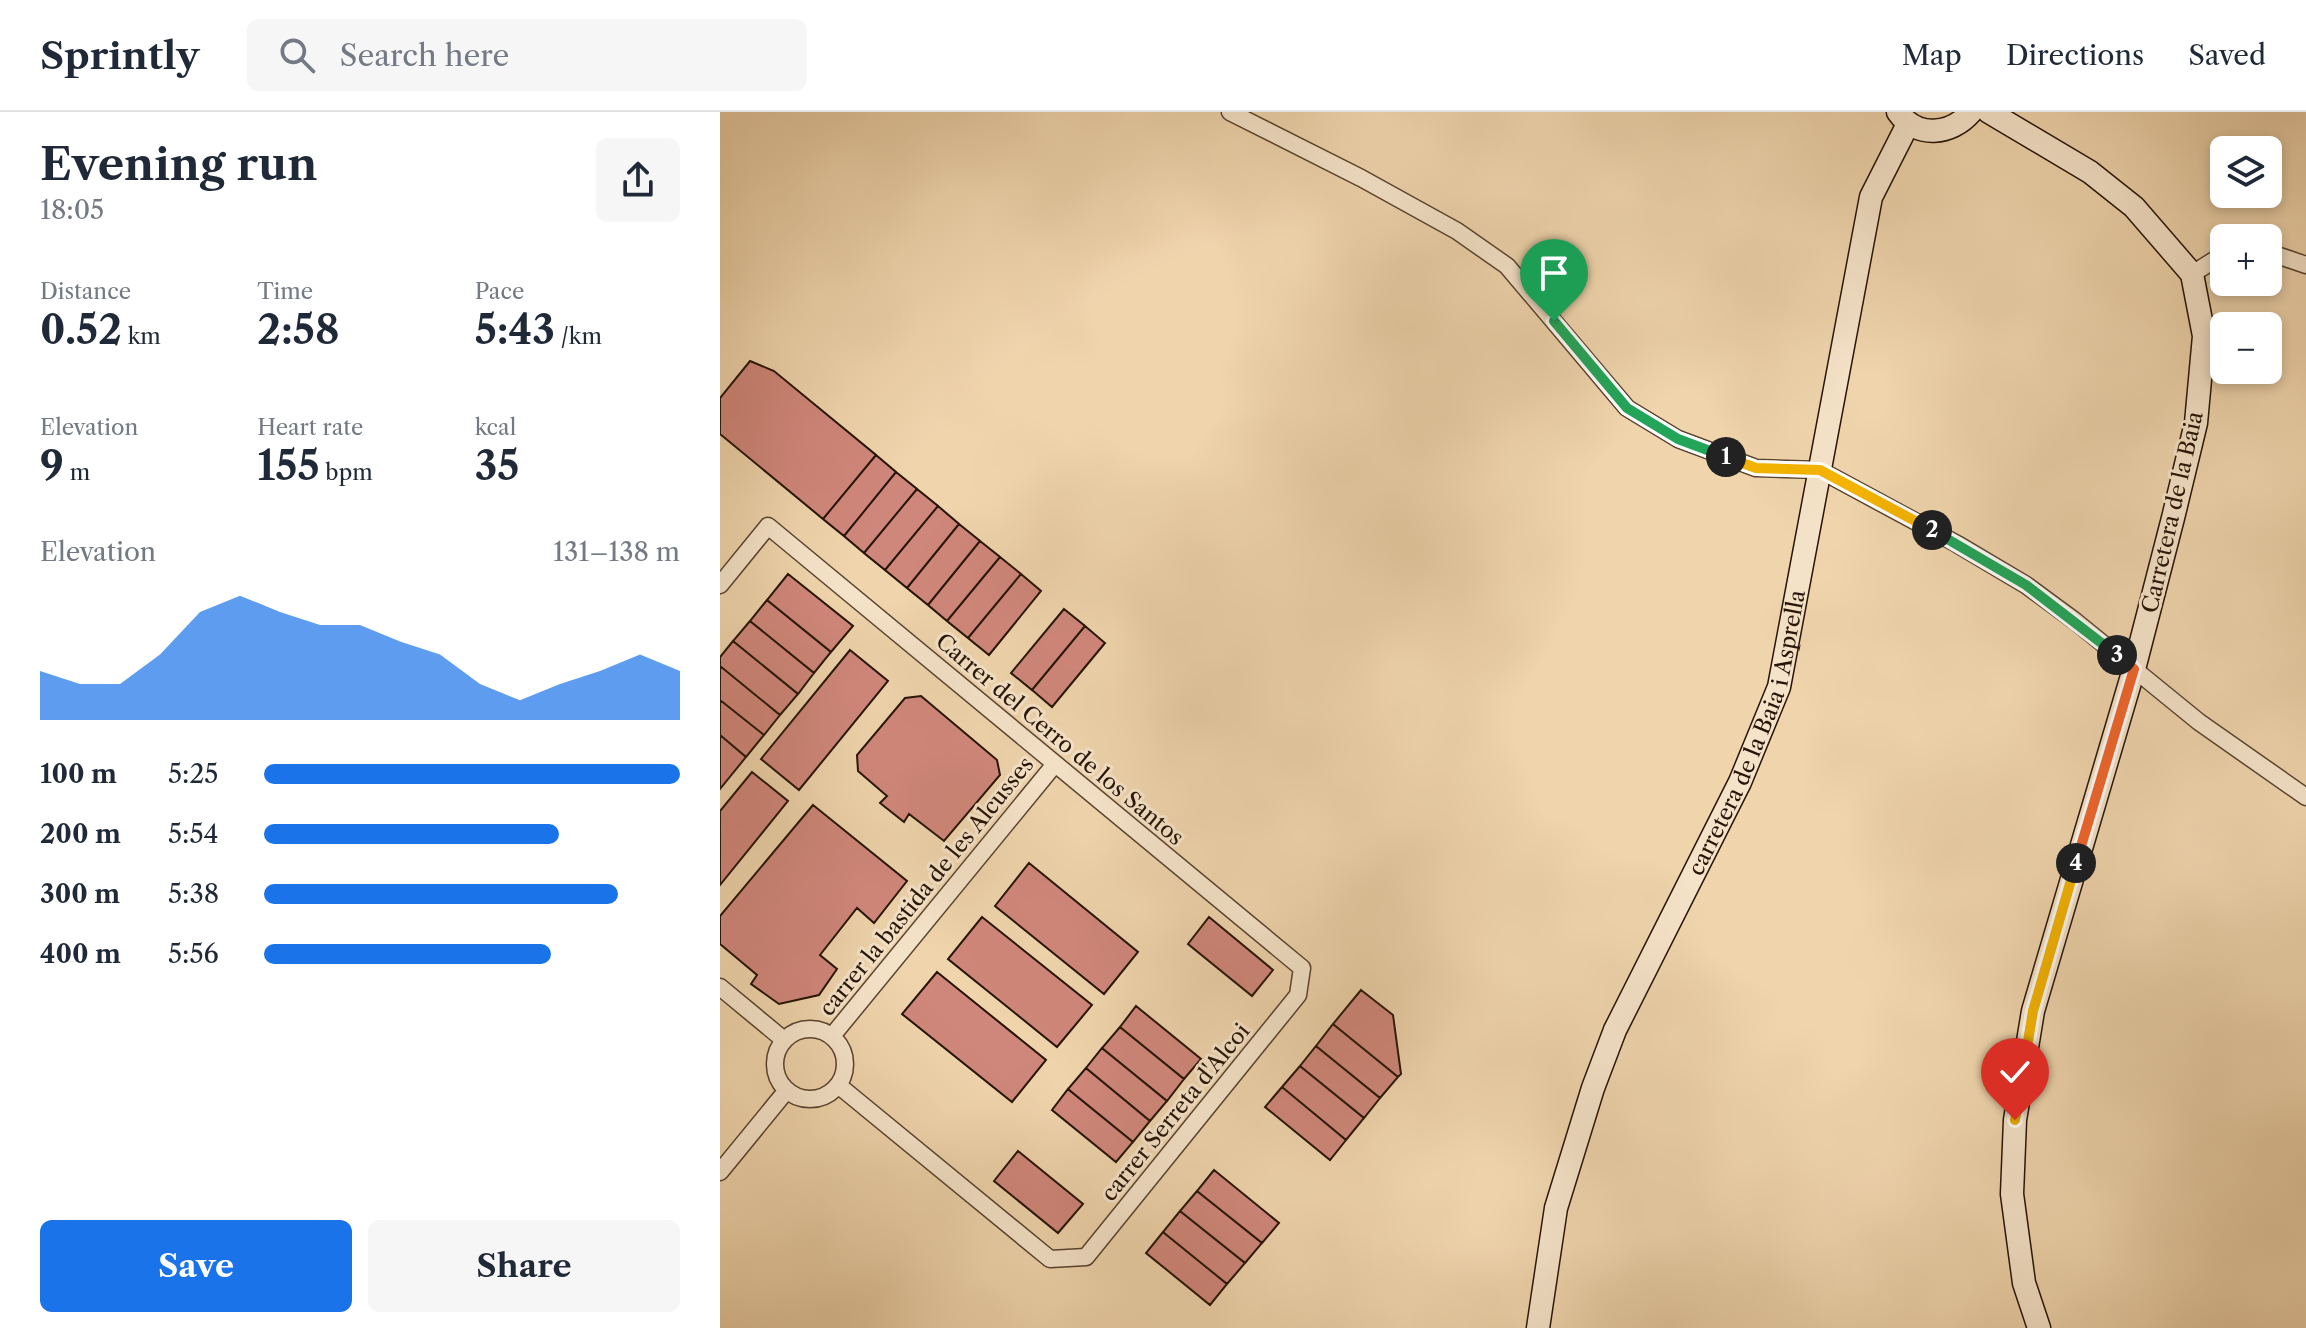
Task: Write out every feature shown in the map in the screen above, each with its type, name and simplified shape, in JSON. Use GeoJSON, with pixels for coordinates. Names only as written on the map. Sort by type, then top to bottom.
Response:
{"type":"FeatureCollection","features":[{"type":"Feature","properties":{"kind":"main road"},"geometry":{"type":"LineString","coordinates":[[1903,118],[1924,130],[1937,132],[1962,122],[1971,112]]}},
{"type":"Feature","properties":{"kind":"main road","name":"Carretera de la Baia"},"geometry":{"type":"LineString","coordinates":[[1989,112],[2090,172],[2143,216],[2192,274],[2204,336],[2196,423],[2134,669],[2033,1011],[2015,1120],[2012,1194],[2024,1283],[2039,1328]]}},
{"type":"Feature","properties":{"kind":"main road","name":"carretera de la Baia i Asprella"},"geometry":{"type":"LineString","coordinates":[[1538,1328],[1556,1208],[1593,1088],[1615,1030],[1740,782],[1779,687],[1871,197],[1903,118]]}},
{"type":"Feature","properties":{"kind":"street"},"geometry":{"type":"LineString","coordinates":[[1230,112],[1457,231],[1507,266],[1627,408],[1678,439],[1756,468],[1820,470],[1945,537],[2026,585],[2199,722],[2306,797]]}},
{"type":"Feature","properties":{"kind":"street"},"geometry":{"type":"LineString","coordinates":[[2282,257],[2306,265]]}},
{"type":"Feature","properties":{"kind":"street"},"geometry":{"type":"LineString","coordinates":[[2192,274],[2210,263]]}},
{"type":"Feature","properties":{"kind":"street","name":"Carrer del Cerro de los Santos"},"geometry":{"type":"LineString","coordinates":[[720,585],[768,526],[1302,968],[1298,995]]}},
{"type":"Feature","properties":{"kind":"street","name":"carrer la bastida de les Alcusses"},"geometry":{"type":"LineString","coordinates":[[832,1036],[1055,764]]}},
{"type":"Feature","properties":{"kind":"street"},"geometry":{"type":"LineString","coordinates":[[720,987],[784,1040]]}},
{"type":"Feature","properties":{"kind":"street","name":"carrer Serreta d'Alcoi"},"geometry":{"type":"LineString","coordinates":[[838,1085],[1050,1259],[1086,1257],[1298,995]]}},
{"type":"Feature","properties":{"kind":"street"},"geometry":{"type":"LineString","coordinates":[[817,1029],[832,1036],[845,1057],[844,1073],[838,1085],[828,1094],[814,1099],[801,1098],[787,1090],[775,1070],[776,1054],[784,1040],[799,1030],[817,1029]]}},
{"type":"Feature","properties":{"kind":"street"},"geometry":{"type":"LineString","coordinates":[[720,1172],[787,1090]]}},
{"type":"Feature","properties":{"kind":"building"},"geometry":{"type":"Polygon","coordinates":[[[750,361],[774,371],[876,455],[823,519],[720,434],[720,398],[750,361]]]}},
{"type":"Feature","properties":{"kind":"building"},"geometry":{"type":"Polygon","coordinates":[[[876,455],[896,472],[844,536],[823,519],[876,455]]]}},
{"type":"Feature","properties":{"kind":"building"},"geometry":{"type":"Polygon","coordinates":[[[896,472],[917,489],[864,553],[844,536],[896,472]]]}},
{"type":"Feature","properties":{"kind":"building"},"geometry":{"type":"Polygon","coordinates":[[[917,489],[938,506],[885,570],[864,553],[917,489]]]}},
{"type":"Feature","properties":{"kind":"building"},"geometry":{"type":"Polygon","coordinates":[[[938,506],[959,524],[907,588],[885,570],[938,506]]]}},
{"type":"Feature","properties":{"kind":"building"},"geometry":{"type":"Polygon","coordinates":[[[959,524],[980,541],[928,605],[907,588],[959,524]]]}},
{"type":"Feature","properties":{"kind":"building"},"geometry":{"type":"Polygon","coordinates":[[[980,541],[1000,557],[947,621],[928,605],[980,541]]]}},
{"type":"Feature","properties":{"kind":"building"},"geometry":{"type":"Polygon","coordinates":[[[1000,557],[1021,574],[968,638],[947,621],[1000,557]]]}},
{"type":"Feature","properties":{"kind":"building"},"geometry":{"type":"Polygon","coordinates":[[[788,574],[853,626],[831,652],[767,600],[788,574]]]}},
{"type":"Feature","properties":{"kind":"building"},"geometry":{"type":"Polygon","coordinates":[[[1021,574],[1041,591],[989,655],[968,638],[1021,574]]]}},
{"type":"Feature","properties":{"kind":"building"},"geometry":{"type":"Polygon","coordinates":[[[767,600],[831,652],[814,673],[750,621],[767,600]]]}},
{"type":"Feature","properties":{"kind":"building"},"geometry":{"type":"Polygon","coordinates":[[[1064,609],[1085,626],[1032,690],[1011,673],[1064,609]]]}},
{"type":"Feature","properties":{"kind":"building"},"geometry":{"type":"Polygon","coordinates":[[[750,621],[814,673],[798,694],[733,641],[750,621]]]}},
{"type":"Feature","properties":{"kind":"building"},"geometry":{"type":"Polygon","coordinates":[[[1085,626],[1105,643],[1052,707],[1032,690],[1085,626]]]}},
{"type":"Feature","properties":{"kind":"building"},"geometry":{"type":"Polygon","coordinates":[[[733,641],[798,694],[780,715],[720,666],[720,657],[733,641]]]}},
{"type":"Feature","properties":{"kind":"building"},"geometry":{"type":"Polygon","coordinates":[[[850,650],[888,681],[799,790],[761,759],[850,650]]]}},
{"type":"Feature","properties":{"kind":"building"},"geometry":{"type":"Polygon","coordinates":[[[720,666],[780,715],[764,735],[720,700],[720,666]]]}},
{"type":"Feature","properties":{"kind":"building"},"geometry":{"type":"Polygon","coordinates":[[[921,696],[997,760],[1000,775],[944,841],[909,814],[904,822],[880,803],[887,796],[858,771],[857,755],[905,698],[921,696]]]}},
{"type":"Feature","properties":{"kind":"building"},"geometry":{"type":"Polygon","coordinates":[[[720,700],[764,735],[746,757],[720,735],[720,700]]]}},
{"type":"Feature","properties":{"kind":"building"},"geometry":{"type":"Polygon","coordinates":[[[720,735],[746,757],[720,789],[720,735]]]}},
{"type":"Feature","properties":{"kind":"building"},"geometry":{"type":"Polygon","coordinates":[[[752,772],[788,801],[720,885],[720,811],[752,772]]]}},
{"type":"Feature","properties":{"kind":"building"},"geometry":{"type":"Polygon","coordinates":[[[813,805],[907,881],[874,923],[857,908],[820,955],[837,969],[819,995],[779,1004],[751,984],[757,975],[720,944],[720,916],[813,805]]]}},
{"type":"Feature","properties":{"kind":"building"},"geometry":{"type":"Polygon","coordinates":[[[1029,863],[1138,952],[1104,994],[995,906],[1029,863]]]}},
{"type":"Feature","properties":{"kind":"building"},"geometry":{"type":"Polygon","coordinates":[[[982,917],[1092,1005],[1057,1047],[948,959],[982,917]]]}},
{"type":"Feature","properties":{"kind":"building"},"geometry":{"type":"Polygon","coordinates":[[[1209,917],[1273,970],[1252,996],[1188,944],[1209,917]]]}},
{"type":"Feature","properties":{"kind":"building"},"geometry":{"type":"Polygon","coordinates":[[[937,972],[1046,1060],[1012,1102],[902,1014],[937,972]]]}},
{"type":"Feature","properties":{"kind":"building"},"geometry":{"type":"Polygon","coordinates":[[[1361,990],[1393,1015],[1401,1074],[1398,1077],[1333,1024],[1361,990]]]}},
{"type":"Feature","properties":{"kind":"building"},"geometry":{"type":"Polygon","coordinates":[[[1136,1006],[1201,1059],[1184,1079],[1120,1027],[1136,1006]]]}},
{"type":"Feature","properties":{"kind":"building"},"geometry":{"type":"Polygon","coordinates":[[[1333,1024],[1398,1077],[1380,1098],[1316,1046],[1333,1024]]]}},
{"type":"Feature","properties":{"kind":"building"},"geometry":{"type":"Polygon","coordinates":[[[1120,1027],[1184,1079],[1167,1101],[1102,1048],[1120,1027]]]}},
{"type":"Feature","properties":{"kind":"building"},"geometry":{"type":"Polygon","coordinates":[[[1316,1046],[1380,1098],[1364,1118],[1300,1066],[1316,1046]]]}},
{"type":"Feature","properties":{"kind":"building"},"geometry":{"type":"Polygon","coordinates":[[[1102,1048],[1167,1101],[1150,1121],[1086,1068],[1102,1048]]]}},
{"type":"Feature","properties":{"kind":"building"},"geometry":{"type":"Polygon","coordinates":[[[1300,1066],[1364,1118],[1346,1140],[1282,1087],[1300,1066]]]}},
{"type":"Feature","properties":{"kind":"building"},"geometry":{"type":"Polygon","coordinates":[[[1086,1068],[1150,1121],[1133,1142],[1068,1089],[1086,1068]]]}},
{"type":"Feature","properties":{"kind":"building"},"geometry":{"type":"Polygon","coordinates":[[[1282,1087],[1346,1140],[1330,1160],[1265,1107],[1282,1087]]]}},
{"type":"Feature","properties":{"kind":"building"},"geometry":{"type":"Polygon","coordinates":[[[1068,1089],[1133,1142],[1116,1162],[1052,1110],[1068,1089]]]}},
{"type":"Feature","properties":{"kind":"building"},"geometry":{"type":"Polygon","coordinates":[[[1018,1151],[1083,1204],[1058,1233],[994,1181],[1018,1151]]]}},
{"type":"Feature","properties":{"kind":"building"},"geometry":{"type":"Polygon","coordinates":[[[1214,1170],[1279,1223],[1262,1243],[1197,1191],[1214,1170]]]}},
{"type":"Feature","properties":{"kind":"building"},"geometry":{"type":"Polygon","coordinates":[[[1197,1191],[1262,1243],[1245,1263],[1180,1211],[1197,1191]]]}},
{"type":"Feature","properties":{"kind":"building"},"geometry":{"type":"Polygon","coordinates":[[[1180,1211],[1245,1263],[1227,1284],[1163,1232],[1180,1211]]]}},
{"type":"Feature","properties":{"kind":"building"},"geometry":{"type":"Polygon","coordinates":[[[1163,1232],[1227,1284],[1210,1305],[1146,1253],[1163,1232]]]}},
{"type":"Feature","properties":{"kind":"route"},"geometry":{"type":"LineString","coordinates":[[1554,321],[1627,408],[1678,439],[1756,468],[1820,470],[1895,509],[2026,585],[2134,669],[2033,1011],[2015,1120]]}}]}
